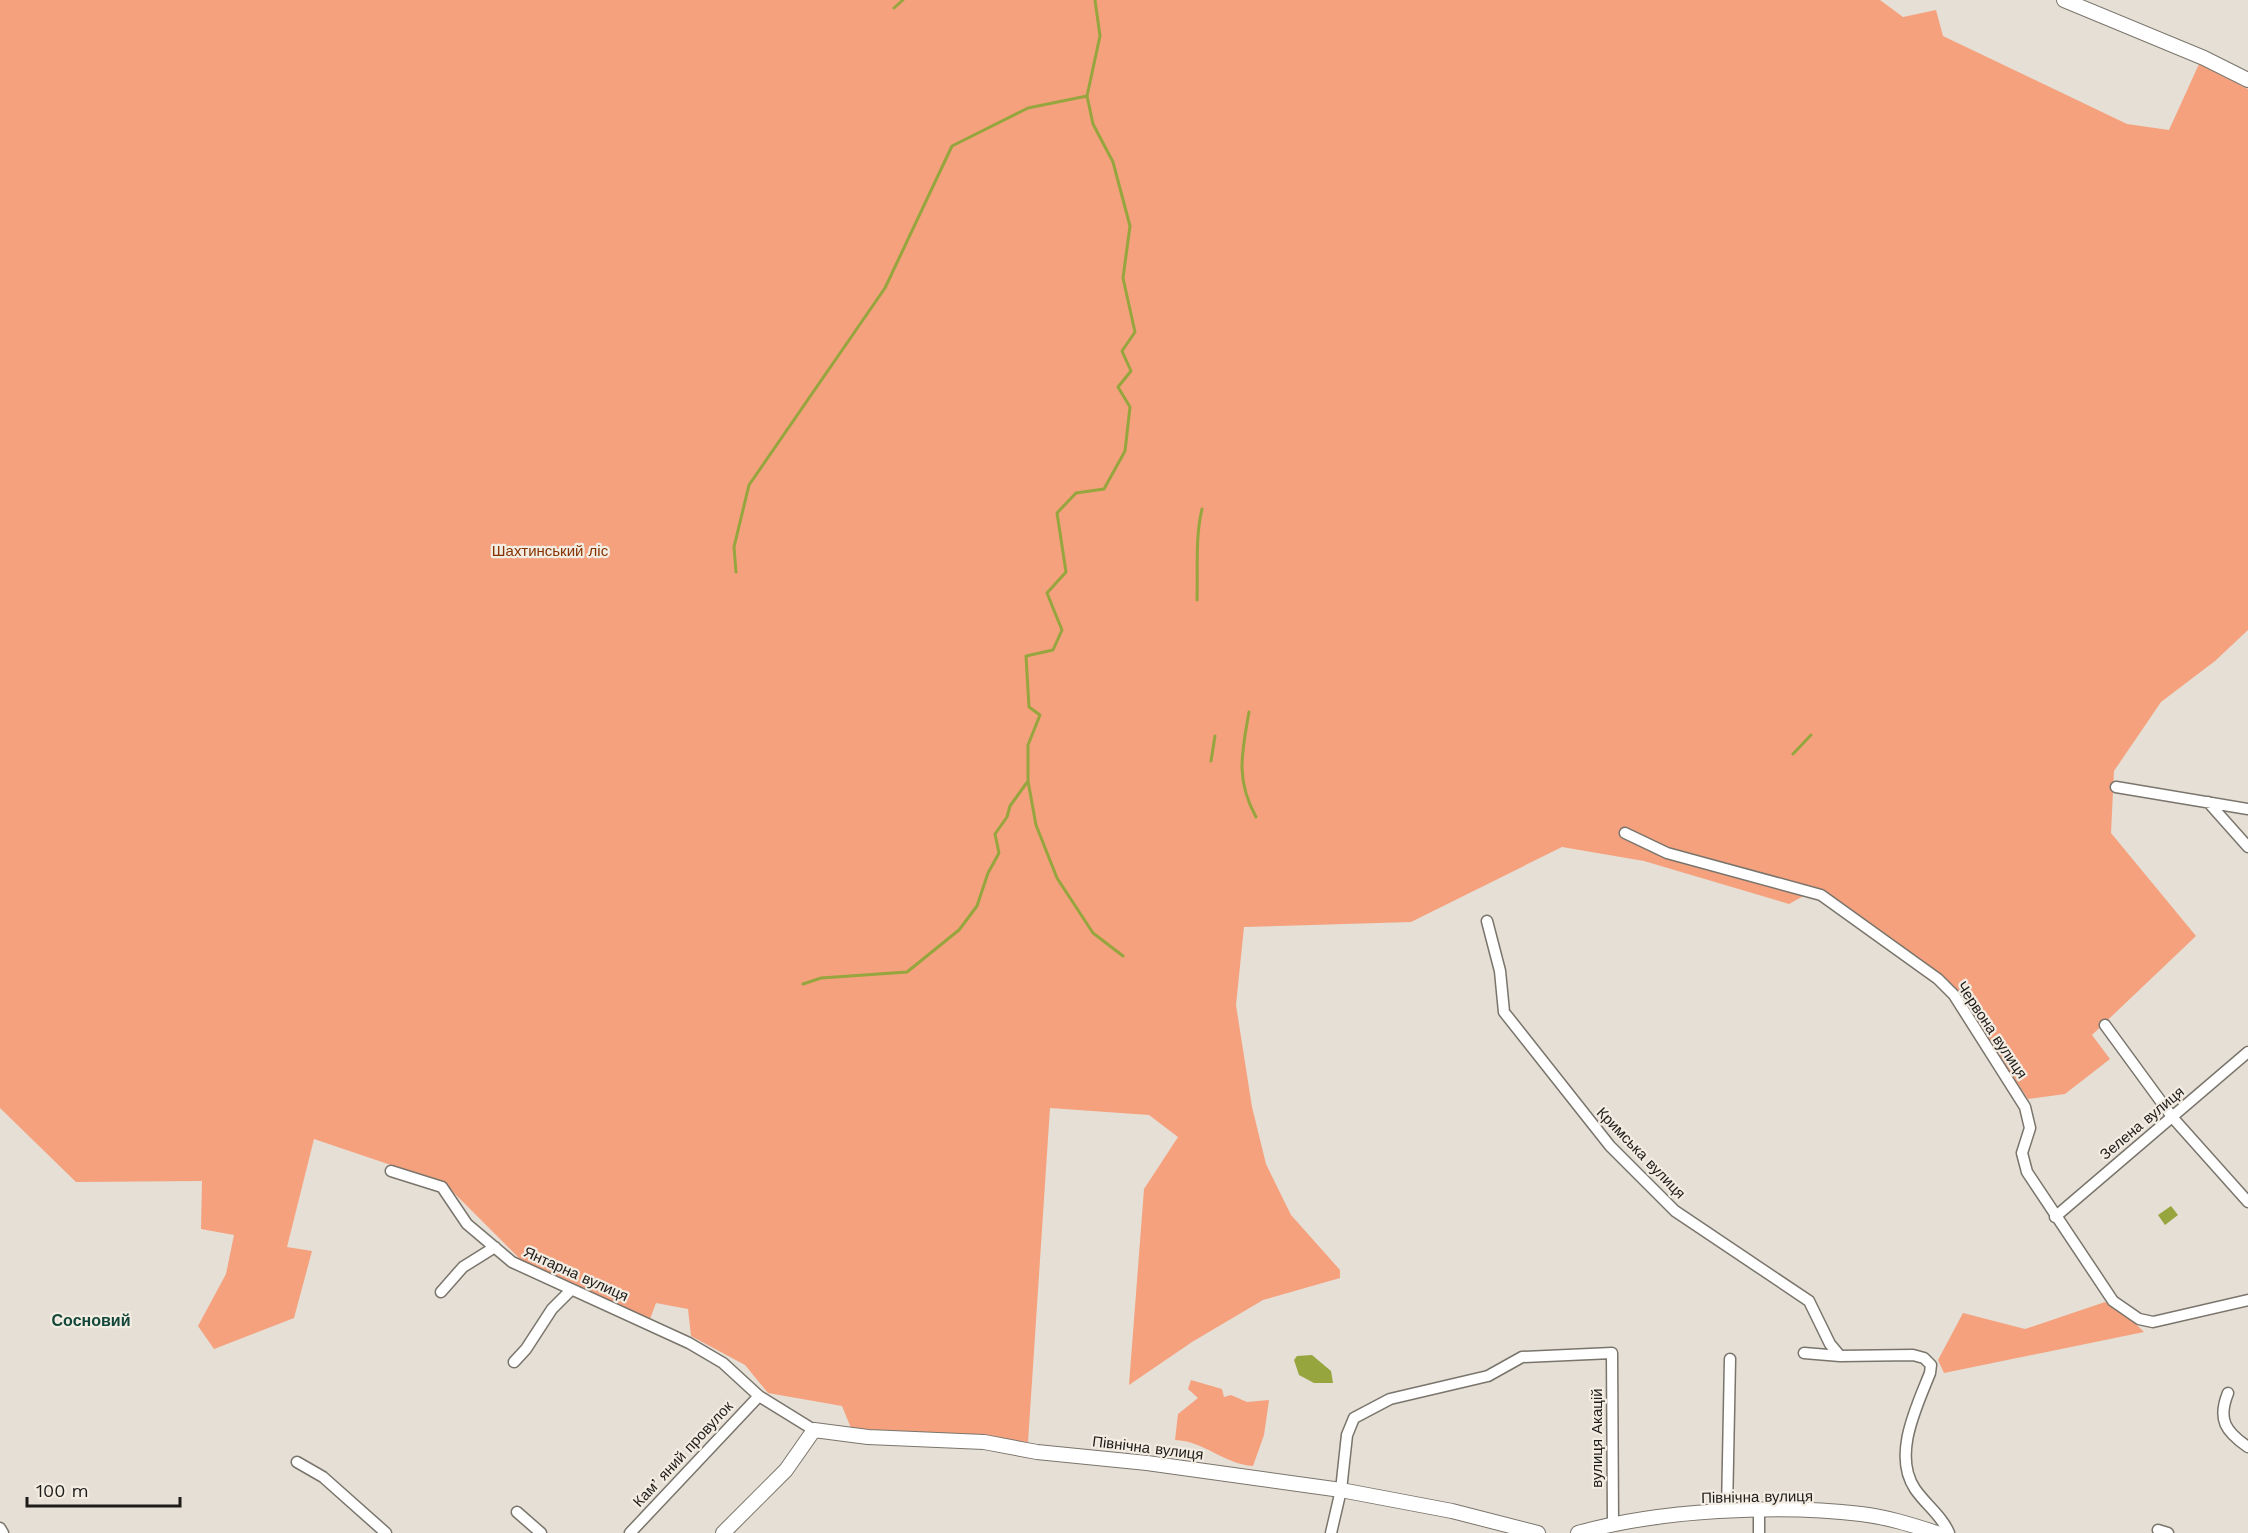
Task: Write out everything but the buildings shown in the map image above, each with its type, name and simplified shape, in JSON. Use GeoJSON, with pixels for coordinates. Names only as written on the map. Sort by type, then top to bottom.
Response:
{"type":"FeatureCollection","features":[{"type":"Feature","properties":{"kind":"street"},"geometry":{"type":"LineString","coordinates":[[2064,0],[2204,58],[2248,80]]}},
{"type":"Feature","properties":{"kind":"street"},"geometry":{"type":"LineString","coordinates":[[2116,787],[2248,809]]}},
{"type":"Feature","properties":{"kind":"street"},"geometry":{"type":"LineString","coordinates":[[2208,802],[2248,848]]}},
{"type":"Feature","properties":{"kind":"street","name":"Червона вулиця"},"geometry":{"type":"LineString","coordinates":[[1625,833],[1667,853],[1821,895],[1938,979],[1953,996],[2025,1107],[2030,1128],[2022,1153],[2027,1172],[2113,1301],[2139,1319],[2153,1322],[2248,1300]]}},
{"type":"Feature","properties":{"kind":"street","name":"Кримська вулиця"},"geometry":{"type":"LineString","coordinates":[[1487,921],[1500,971],[1504,1012],[1602,1137],[1675,1211],[1809,1301],[1830,1344],[1840,1356]]}},
{"type":"Feature","properties":{"kind":"street"},"geometry":{"type":"LineString","coordinates":[[2105,1025],[2173,1118],[2248,1202]]}},
{"type":"Feature","properties":{"kind":"street","name":"Зелена вулиця"},"geometry":{"type":"LineString","coordinates":[[2055,1217],[2248,1052]]}},
{"type":"Feature","properties":{"kind":"street","name":"Янтарна вулиця"},"geometry":{"type":"LineString","coordinates":[[391,1171],[442,1187],[467,1224],[512,1262],[689,1343],[723,1363],[759,1396]]}},
{"type":"Feature","properties":{"kind":"street"},"geometry":{"type":"LineString","coordinates":[[441,1292],[463,1267],[495,1247]]}},
{"type":"Feature","properties":{"kind":"street"},"geometry":{"type":"LineString","coordinates":[[514,1362],[526,1349],[552,1309],[571,1290]]}},
{"type":"Feature","properties":{"kind":"street","name":"вулиця Акацій"},"geometry":{"type":"LineString","coordinates":[[1341,1490],[1347,1435],[1354,1418],[1372,1406],[1390,1399],[1488,1376],[1521,1357],[1612,1353],[1613,1523]]}},
{"type":"Feature","properties":{"kind":"street"},"geometry":{"type":"LineString","coordinates":[[1804,1353],[1840,1356],[1913,1355],[1924,1358],[1930,1365],[1930,1373],[1911,1423],[1905,1464],[1913,1486],[1944,1521],[1949,1533]]}},
{"type":"Feature","properties":{"kind":"street"},"geometry":{"type":"LineString","coordinates":[[1727,1511],[1730,1359]]}},
{"type":"Feature","properties":{"kind":"street"},"geometry":{"type":"LineString","coordinates":[[2228,1394],[2223,1406],[2223,1422],[2234,1437],[2248,1448]]}},
{"type":"Feature","properties":{"kind":"street","name":"Північна вулиця"},"geometry":{"type":"LineString","coordinates":[[759,1396],[814,1430],[868,1437],[984,1442],[1037,1452],[1147,1463],[1341,1490],[1452,1511],[1538,1533]]}},
{"type":"Feature","properties":{"kind":"street","name":"Камʼяний провулок"},"geometry":{"type":"LineString","coordinates":[[630,1533],[759,1396]]}},
{"type":"Feature","properties":{"kind":"street"},"geometry":{"type":"LineString","coordinates":[[723,1533],[786,1470],[814,1430]]}},
{"type":"Feature","properties":{"kind":"street"},"geometry":{"type":"LineString","coordinates":[[297,1462],[323,1477],[386,1533]]}},
{"type":"Feature","properties":{"kind":"street"},"geometry":{"type":"LineString","coordinates":[[1331,1533],[1341,1490]]}},
{"type":"Feature","properties":{"kind":"street","name":"Північна вулиця"},"geometry":{"type":"LineString","coordinates":[[1578,1533],[1613,1523],[1727,1511],[1862,1514],[1937,1533]]}},
{"type":"Feature","properties":{"kind":"street"},"geometry":{"type":"LineString","coordinates":[[1759,1511],[1759,1533]]}},
{"type":"Feature","properties":{"kind":"street"},"geometry":{"type":"LineString","coordinates":[[517,1512],[541,1533]]}},
{"type":"Feature","properties":{"kind":"street"},"geometry":{"type":"LineString","coordinates":[[0,1528],[3,1533]]}},
{"type":"Feature","properties":{"kind":"green space","name":"Шахтинський ліс"},"geometry":{"type":"Polygon","coordinates":[[[0,0],[1880,0],[1903,17],[1936,10],[1943,36],[2127,124],[2169,130],[2199,64],[2248,89],[2248,630],[2215,661],[2161,702],[2114,771],[2111,833],[2196,936],[2092,1035],[2110,1059],[2065,1094],[2028,1099],[1949,982],[1818,888],[1789,904],[1644,861],[1562,847],[1411,922],[1244,927],[1236,1005],[1252,1107],[1266,1164],[1291,1215],[1340,1270],[1340,1278],[1263,1300],[1192,1342],[1129,1385],[1144,1189],[1178,1137],[1149,1115],[1050,1108],[1028,1442],[851,1428],[842,1406],[768,1393],[745,1365],[691,1336],[688,1309],[656,1303],[650,1319],[527,1266],[444,1183],[314,1139],[287,1247],[312,1251],[294,1318],[214,1349],[198,1326],[226,1274],[234,1235],[201,1229],[202,1181],[76,1182],[0,1108],[0,0]]]}},
{"type":"Feature","properties":{"kind":"green space"},"geometry":{"type":"Polygon","coordinates":[[[2105,1302],[2129,1317],[2144,1332],[1944,1373],[1938,1360],[1963,1313],[2025,1329],[2105,1302]]]}},
{"type":"Feature","properties":{"kind":"green space"},"geometry":{"type":"Polygon","coordinates":[[[1191,1380],[1222,1389],[1224,1397],[1231,1395],[1247,1402],[1269,1400],[1264,1435],[1253,1466],[1233,1461],[1195,1444],[1175,1440],[1178,1414],[1198,1398],[1188,1389],[1191,1380]]]}},
{"type":"Feature","properties":{"kind":"shaded area"},"geometry":{"type":"Polygon","coordinates":[[[2171,1206],[2178,1215],[2165,1225],[2158,1215],[2171,1206]]]}},
{"type":"Feature","properties":{"kind":"shaded area"},"geometry":{"type":"Polygon","coordinates":[[[1312,1355],[1331,1371],[1333,1383],[1314,1383],[1299,1375],[1294,1360],[1297,1356],[1312,1355]]]}},
{"type":"Feature","properties":{"kind":"waterway"},"geometry":{"type":"LineString","coordinates":[[894,8],[903,0]]}},
{"type":"Feature","properties":{"kind":"waterway"},"geometry":{"type":"LineString","coordinates":[[803,984],[821,978],[907,972],[959,930],[977,906],[988,873],[999,853],[995,834],[1007,817],[1010,806],[1028,781],[1028,745],[1040,715],[1029,707],[1026,656],[1053,650],[1062,630],[1047,593],[1066,572],[1057,513],[1076,493],[1104,489],[1125,451],[1130,407],[1118,387],[1131,371],[1122,351],[1135,332],[1123,278],[1130,226],[1113,162],[1093,124],[1087,96],[1100,36],[1095,0]]}},
{"type":"Feature","properties":{"kind":"waterway"},"geometry":{"type":"LineString","coordinates":[[736,572],[734,547],[749,485],[885,288],[952,146],[1028,108],[1087,96]]}},
{"type":"Feature","properties":{"kind":"waterway"},"geometry":{"type":"LineString","coordinates":[[1197,600],[1198,543],[1202,509]]}},
{"type":"Feature","properties":{"kind":"waterway"},"geometry":{"type":"LineString","coordinates":[[1249,712],[1242,765],[1245,790],[1256,817]]}},
{"type":"Feature","properties":{"kind":"waterway"},"geometry":{"type":"LineString","coordinates":[[1793,754],[1811,735]]}},
{"type":"Feature","properties":{"kind":"waterway"},"geometry":{"type":"LineString","coordinates":[[1211,761],[1215,736]]}},
{"type":"Feature","properties":{"kind":"waterway"},"geometry":{"type":"LineString","coordinates":[[1028,781],[1036,825],[1057,878],[1093,933],[1123,956]]}},
{"type":"Feature","properties":{"kind":"district","name":"Сосновий"},"geometry":{"type":"Point","coordinates":[91,1320]}}]}
